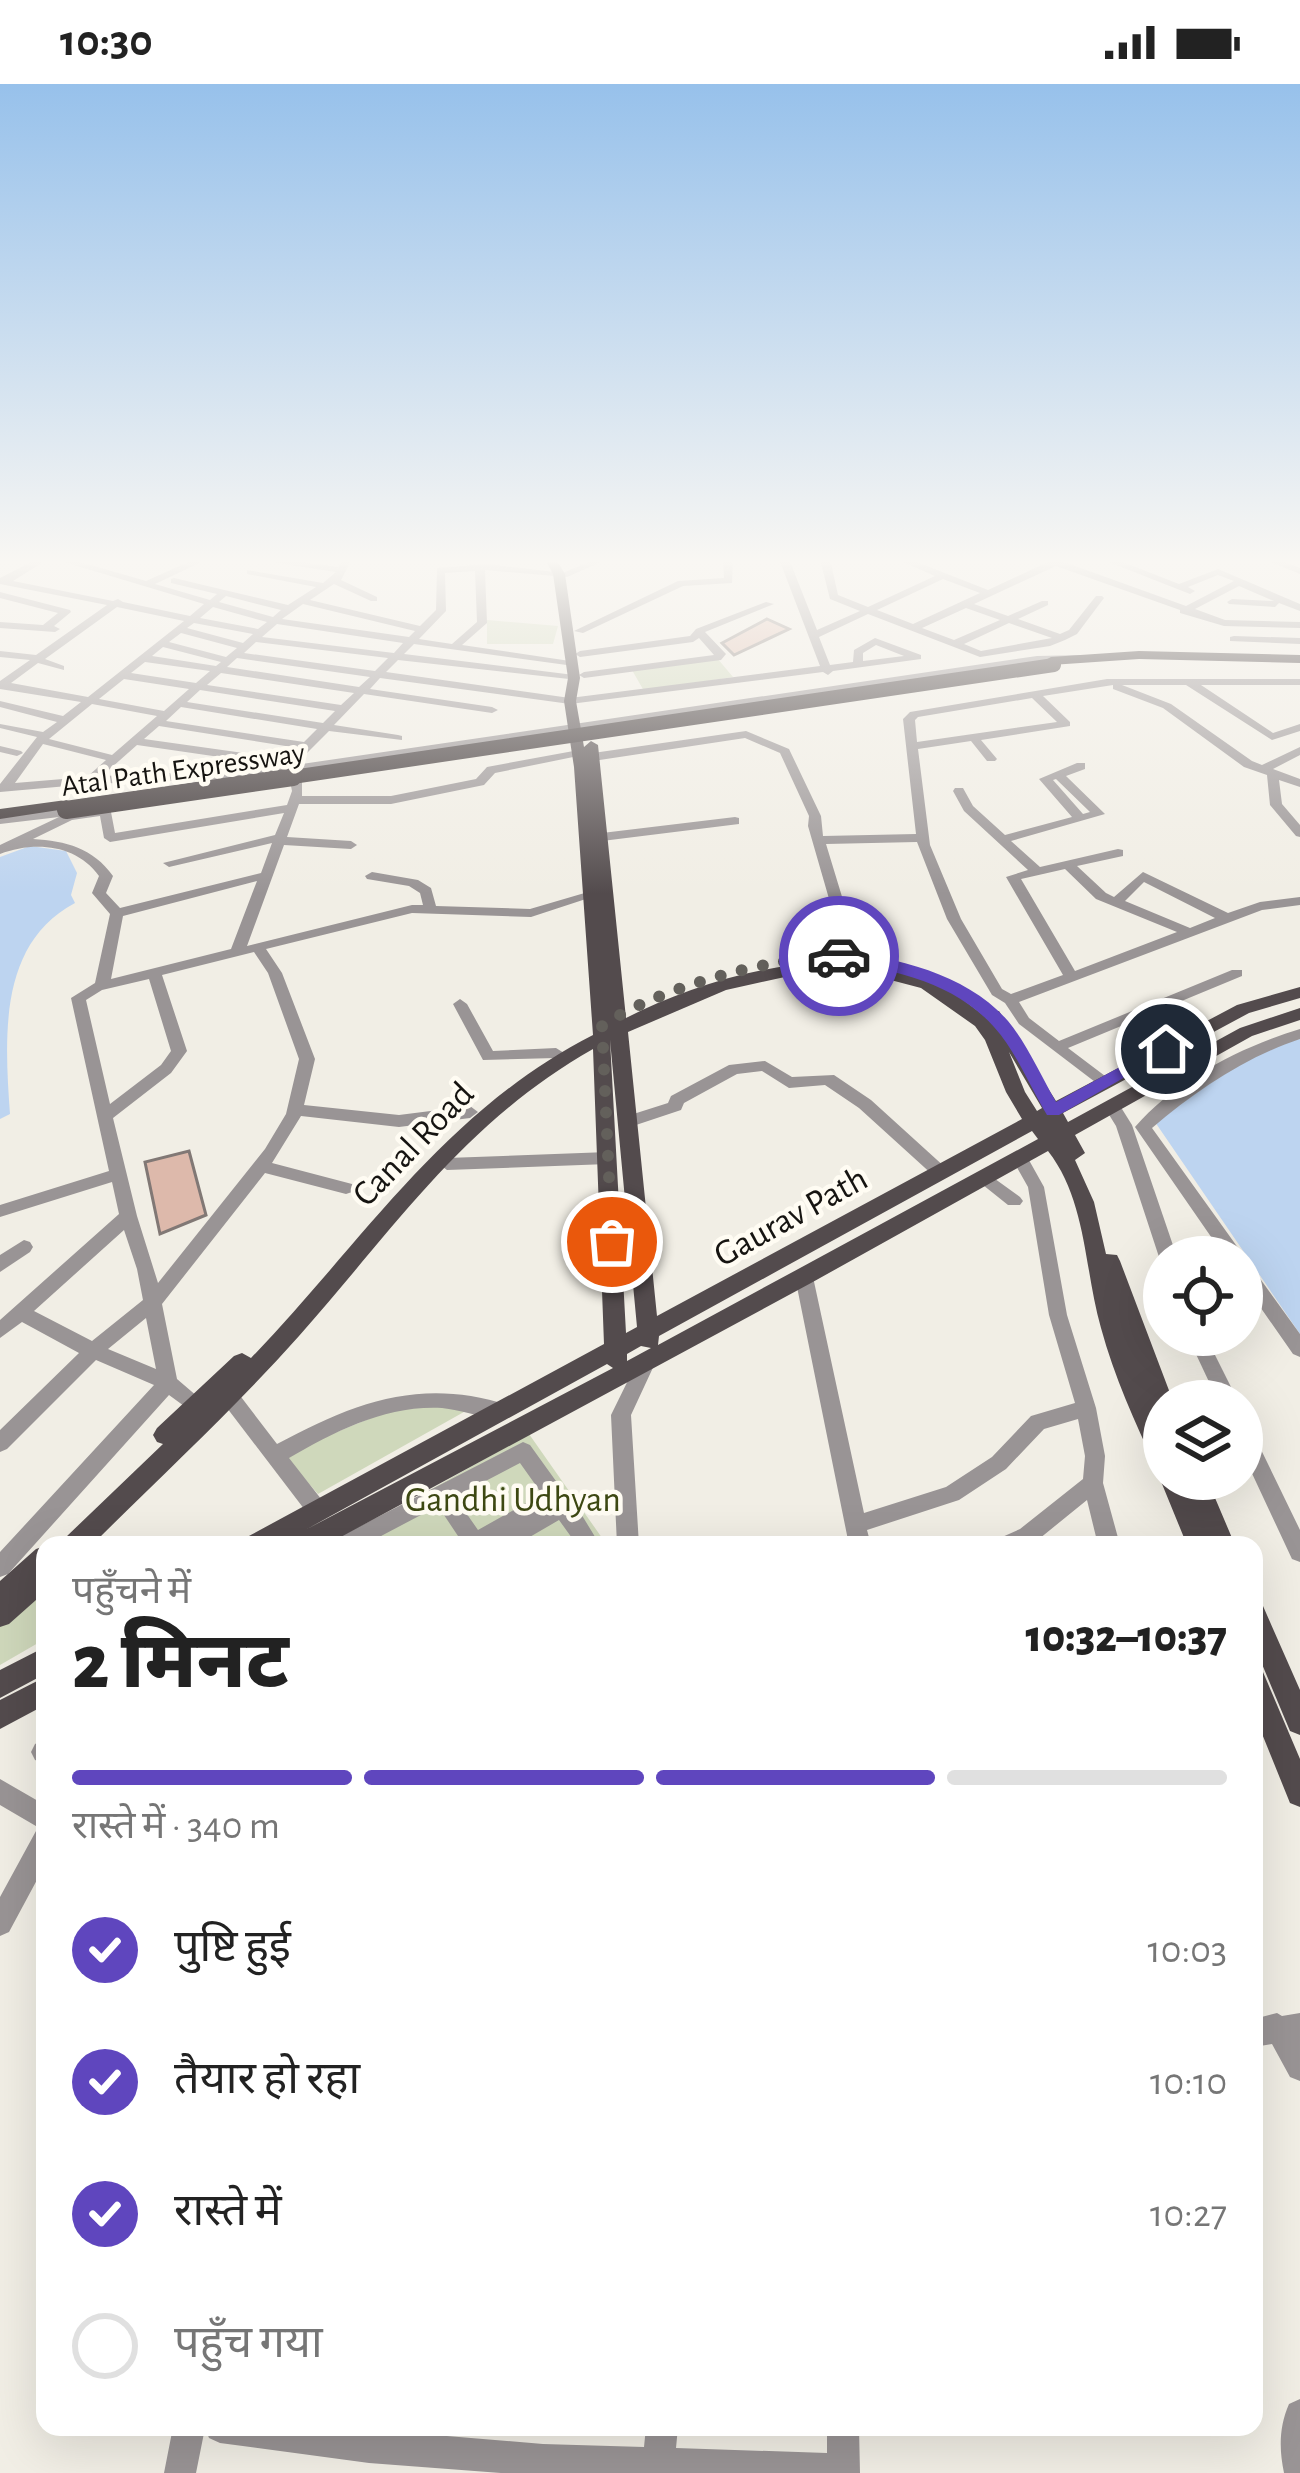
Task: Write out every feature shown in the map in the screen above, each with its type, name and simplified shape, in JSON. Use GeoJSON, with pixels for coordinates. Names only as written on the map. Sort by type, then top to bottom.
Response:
{"type":"FeatureCollection","features":[{"type":"Feature","properties":{"kind":"highway"},"geometry":{"type":"LineString","coordinates":[[0,817],[1002,670]]}},
{"type":"Feature","properties":{"kind":"main road"},"geometry":{"type":"LineString","coordinates":[[577,670],[577,701],[602,837],[610,1026],[614,1378]]}},
{"type":"Feature","properties":{"kind":"main road"},"geometry":{"type":"LineString","coordinates":[[584,747],[589,896],[630,1121],[648,1359]]}},
{"type":"Feature","properties":{"kind":"main road","name":"Canal Road"},"geometry":{"type":"LineString","coordinates":[[84,1536],[229,1395],[473,1125],[508,1096],[610,1026],[709,991],[834,959],[878,968],[964,1007],[994,1038],[1019,1100],[1044,1116],[1091,1181],[1110,1261],[1154,1380]]}},
{"type":"Feature","properties":{"kind":"main road","name":"Gaurav Path"},"geometry":{"type":"LineString","coordinates":[[272,1536],[1103,1083],[1243,1010],[1300,992]]}},
{"type":"Feature","properties":{"kind":"main road"},"geometry":{"type":"LineString","coordinates":[[319,1536],[804,1277],[1246,1032],[1300,1014]]}},
{"type":"Feature","properties":{"kind":"main road"},"geometry":{"type":"LineString","coordinates":[[65,1536],[258,1346],[406,1176],[470,1112],[556,1053],[610,1026]]}},
{"type":"Feature","properties":{"kind":"main road","name":"Canal Road"},"geometry":{"type":"LineString","coordinates":[[1057,1136],[1077,1180],[1113,1334],[1143,1408]]}},
{"type":"Feature","properties":{"kind":"main road"},"geometry":{"type":"LineString","coordinates":[[1181,1500],[1195,1536]]}},
{"type":"Feature","properties":{"kind":"main road"},"geometry":{"type":"LineString","coordinates":[[1204,1500],[1219,1536]]}},
{"type":"Feature","properties":{"kind":"main road"},"geometry":{"type":"LineString","coordinates":[[0,1598],[36,1565]]}},
{"type":"Feature","properties":{"kind":"main road"},"geometry":{"type":"LineString","coordinates":[[0,1616],[36,1584]]}},
{"type":"Feature","properties":{"kind":"main road"},"geometry":{"type":"LineString","coordinates":[[1263,1636],[1300,1721]]}},
{"type":"Feature","properties":{"kind":"main road"},"geometry":{"type":"LineString","coordinates":[[0,1685],[36,1665]]}},
{"type":"Feature","properties":{"kind":"main road"},"geometry":{"type":"LineString","coordinates":[[0,1715],[36,1695]]}},
{"type":"Feature","properties":{"kind":"main road"},"geometry":{"type":"LineString","coordinates":[[1263,1703],[1300,1793]]}},
{"type":"Feature","properties":{"kind":"street"},"geometry":{"type":"LineString","coordinates":[[3,788],[43,738],[127,670]]}},
{"type":"Feature","properties":{"kind":"street"},"geometry":{"type":"LineString","coordinates":[[209,670],[492,710]]}},
{"type":"Feature","properties":{"kind":"street"},"geometry":{"type":"LineString","coordinates":[[367,670],[577,701],[792,670]]}},
{"type":"Feature","properties":{"kind":"street"},"geometry":{"type":"LineString","coordinates":[[291,762],[383,670]]}},
{"type":"Feature","properties":{"kind":"street"},"geometry":{"type":"LineString","coordinates":[[497,670],[555,670]]}},
{"type":"Feature","properties":{"kind":"street"},"geometry":{"type":"LineString","coordinates":[[3,788],[227,775],[471,735],[526,670]]}},
{"type":"Feature","properties":{"kind":"street"},"geometry":{"type":"LineString","coordinates":[[827,670],[838,688]]}},
{"type":"Feature","properties":{"kind":"street","name":"Atal Path Expressway"},"geometry":{"type":"LineString","coordinates":[[584,747],[838,688],[954,670]]}},
{"type":"Feature","properties":{"kind":"street","name":"Atal Path Expressway"},"geometry":{"type":"LineString","coordinates":[[0,817],[584,747],[1020,670]]}},
{"type":"Feature","properties":{"kind":"street"},"geometry":{"type":"LineString","coordinates":[[90,780],[217,672]]}},
{"type":"Feature","properties":{"kind":"street"},"geometry":{"type":"LineString","coordinates":[[121,675],[344,709]]}},
{"type":"Feature","properties":{"kind":"street"},"geometry":{"type":"LineString","coordinates":[[136,708],[166,682]]}},
{"type":"Feature","properties":{"kind":"street"},"geometry":{"type":"LineString","coordinates":[[1103,1083],[1024,1021],[1010,1000],[997,992],[954,919],[923,838],[909,719],[914,713],[1107,682],[1300,682]]}},
{"type":"Feature","properties":{"kind":"street"},"geometry":{"type":"LineString","coordinates":[[1107,682],[1167,706],[1268,772],[1300,783]]}},
{"type":"Feature","properties":{"kind":"street"},"geometry":{"type":"LineString","coordinates":[[1188,682],[1272,737],[1300,727]]}},
{"type":"Feature","properties":{"kind":"street"},"geometry":{"type":"LineString","coordinates":[[1,685],[136,708],[164,719],[307,746]]}},
{"type":"Feature","properties":{"kind":"street"},"geometry":{"type":"LineString","coordinates":[[912,746],[1066,724],[1035,694]]}},
{"type":"Feature","properties":{"kind":"street"},"geometry":{"type":"LineString","coordinates":[[0,704],[64,720]]}},
{"type":"Feature","properties":{"kind":"street"},"geometry":{"type":"LineString","coordinates":[[180,704],[398,738]]}},
{"type":"Feature","properties":{"kind":"street"},"geometry":{"type":"LineString","coordinates":[[27,711],[4,726],[116,759]]}},
{"type":"Feature","properties":{"kind":"street"},"geometry":{"type":"LineString","coordinates":[[0,817],[584,747],[754,736],[785,751],[815,816],[843,922],[834,959]]}},
{"type":"Feature","properties":{"kind":"street"},"geometry":{"type":"LineString","coordinates":[[975,739],[991,759]]}},
{"type":"Feature","properties":{"kind":"street"},"geometry":{"type":"LineString","coordinates":[[137,742],[291,762]]}},
{"type":"Feature","properties":{"kind":"street"},"geometry":{"type":"LineString","coordinates":[[7,847],[69,818],[105,812],[110,838],[293,804],[391,800],[480,782],[491,770],[584,747]]}},
{"type":"Feature","properties":{"kind":"street"},"geometry":{"type":"LineString","coordinates":[[0,749],[17,753]]}},
{"type":"Feature","properties":{"kind":"street"},"geometry":{"type":"LineString","coordinates":[[1268,772],[1300,750]]}},
{"type":"Feature","properties":{"kind":"street"},"geometry":{"type":"LineString","coordinates":[[1078,818],[1045,778],[1081,766]]}},
{"type":"Feature","properties":{"kind":"street"},"geometry":{"type":"LineString","coordinates":[[1268,772],[1276,806],[1300,832]]}},
{"type":"Feature","properties":{"kind":"street"},"geometry":{"type":"LineString","coordinates":[[1003,839],[1099,814],[1058,775]]}},
{"type":"Feature","properties":{"kind":"street"},"geometry":{"type":"LineString","coordinates":[[237,953],[293,804],[296,781]]}},
{"type":"Feature","properties":{"kind":"street"},"geometry":{"type":"LineString","coordinates":[[1077,792],[1099,785]]}},
{"type":"Feature","properties":{"kind":"street"},"geometry":{"type":"LineString","coordinates":[[959,791],[968,808],[1036,871]]}},
{"type":"Feature","properties":{"kind":"street"},"geometry":{"type":"LineString","coordinates":[[602,837],[735,821]]}},
{"type":"Feature","properties":{"kind":"street"},"geometry":{"type":"LineString","coordinates":[[169,862],[279,838],[291,843],[352,845]]}},
{"type":"Feature","properties":{"kind":"street"},"geometry":{"type":"LineString","coordinates":[[819,840],[923,838]]}},
{"type":"Feature","properties":{"kind":"street"},"geometry":{"type":"LineString","coordinates":[[7,847],[52,843],[94,860],[105,871],[99,893],[117,914]]}},
{"type":"Feature","properties":{"kind":"street"},"geometry":{"type":"LineString","coordinates":[[1072,978],[1013,878],[1118,853]]}},
{"type":"Feature","properties":{"kind":"street"},"geometry":{"type":"LineString","coordinates":[[1068,865],[1101,896],[1192,933]]}},
{"type":"Feature","properties":{"kind":"street"},"geometry":{"type":"LineString","coordinates":[[1116,902],[1143,875],[1228,919]]}},
{"type":"Feature","properties":{"kind":"street"},"geometry":{"type":"LineString","coordinates":[[117,914],[263,876]]}},
{"type":"Feature","properties":{"kind":"street"},"geometry":{"type":"LineString","coordinates":[[372,876],[413,883],[426,891],[430,907]]}},
{"type":"Feature","properties":{"kind":"street"},"geometry":{"type":"LineString","coordinates":[[168,1383],[78,998],[102,986],[430,907],[531,913],[589,896]]}},
{"type":"Feature","properties":{"kind":"street"},"geometry":{"type":"LineString","coordinates":[[1010,1000],[1260,906],[1300,901]]}},
{"type":"Feature","properties":{"kind":"street"},"geometry":{"type":"LineString","coordinates":[[102,986],[117,914]]}},
{"type":"Feature","properties":{"kind":"street"},"geometry":{"type":"LineString","coordinates":[[0,1443],[93,1351],[152,1302],[261,1166],[296,1110],[307,1060],[301,1032],[259,949]]}},
{"type":"Feature","properties":{"kind":"street"},"geometry":{"type":"LineString","coordinates":[[1057,1047],[1237,973]]}},
{"type":"Feature","properties":{"kind":"street"},"geometry":{"type":"LineString","coordinates":[[105,1116],[166,1069],[179,1051],[154,975]]}},
{"type":"Feature","properties":{"kind":"street"},"geometry":{"type":"LineString","coordinates":[[460,1004],[488,1056],[556,1053]]}},
{"type":"Feature","properties":{"kind":"street"},"geometry":{"type":"LineString","coordinates":[[1220,1236],[1143,1127],[1229,1059],[1300,1034]]}},
{"type":"Feature","properties":{"kind":"street"},"geometry":{"type":"LineString","coordinates":[[630,1121],[675,1106],[677,1100],[734,1069],[765,1066],[789,1083],[828,1079],[865,1104],[940,1173]]}},
{"type":"Feature","properties":{"kind":"street"},"geometry":{"type":"LineString","coordinates":[[1111,1106],[1124,1125],[1161,1236]]}},
{"type":"Feature","properties":{"kind":"street"},"geometry":{"type":"LineString","coordinates":[[296,1110],[399,1121],[470,1112]]}},
{"type":"Feature","properties":{"kind":"street"},"geometry":{"type":"LineString","coordinates":[[1019,1157],[1036,1187],[1058,1315],[1086,1408],[1095,1456],[1093,1484],[1107,1536]]}},
{"type":"Feature","properties":{"kind":"street"},"geometry":{"type":"LineString","coordinates":[[447,1163],[608,1158]]}},
{"type":"Feature","properties":{"kind":"street"},"geometry":{"type":"LineString","coordinates":[[261,1166],[346,1188]]}},
{"type":"Feature","properties":{"kind":"street"},"geometry":{"type":"LineString","coordinates":[[0,1211],[119,1174]]}},
{"type":"Feature","properties":{"kind":"street"},"geometry":{"type":"LineString","coordinates":[[984,1177],[1014,1202]]}},
{"type":"Feature","properties":{"kind":"street"},"geometry":{"type":"LineString","coordinates":[[0,1331],[128,1216]]}},
{"type":"Feature","properties":{"kind":"street"},"geometry":{"type":"LineString","coordinates":[[0,1265],[24,1247]]}},
{"type":"Feature","properties":{"kind":"street"},"geometry":{"type":"LineString","coordinates":[[804,1277],[857,1535],[952,1494],[999,1463],[1038,1422],[1086,1408]]}},
{"type":"Feature","properties":{"kind":"street"},"geometry":{"type":"LineString","coordinates":[[1263,1297],[1300,1349]]}},
{"type":"Feature","properties":{"kind":"street"},"geometry":{"type":"LineString","coordinates":[[21,1313],[168,1383],[195,1406],[229,1395],[318,1511]]}},
{"type":"Feature","properties":{"kind":"street"},"geometry":{"type":"LineString","coordinates":[[624,1536],[621,1415],[648,1359]]}},
{"type":"Feature","properties":{"kind":"street"},"geometry":{"type":"LineString","coordinates":[[614,1378],[623,1536]]}},
{"type":"Feature","properties":{"kind":"street"},"geometry":{"type":"LineString","coordinates":[[5,1553],[168,1383]]}},
{"type":"Feature","properties":{"kind":"street"},"geometry":{"type":"LineString","coordinates":[[274,1456],[338,1419],[393,1402],[446,1397],[501,1411]]}},
{"type":"Feature","properties":{"kind":"street"},"geometry":{"type":"LineString","coordinates":[[361,1536],[523,1451],[585,1536]]}},
{"type":"Feature","properties":{"kind":"street"},"geometry":{"type":"LineString","coordinates":[[1263,1475],[1300,1552]]}},
{"type":"Feature","properties":{"kind":"street"},"geometry":{"type":"LineString","coordinates":[[1025,1536],[1093,1484]]}},
{"type":"Feature","properties":{"kind":"street"},"geometry":{"type":"LineString","coordinates":[[441,1493],[480,1536]]}},
{"type":"Feature","properties":{"kind":"street"},"geometry":{"type":"LineString","coordinates":[[492,1536],[562,1499]]}},
{"type":"Feature","properties":{"kind":"street"},"geometry":{"type":"LineString","coordinates":[[1,1786],[36,1812]]}},
{"type":"Feature","properties":{"kind":"street"},"geometry":{"type":"LineString","coordinates":[[0,1923],[36,1857]]}},
{"type":"Feature","properties":{"kind":"street"},"geometry":{"type":"LineString","coordinates":[[1269,2029],[1300,2066]]}},
{"type":"Feature","properties":{"kind":"street"},"geometry":{"type":"LineString","coordinates":[[1300,2415],[1295,2448],[1300,2472]]}},
{"type":"Feature","properties":{"kind":"street"},"geometry":{"type":"LineString","coordinates":[[180,2473],[187,2436]]}},
{"type":"Feature","properties":{"kind":"street"},"geometry":{"type":"LineString","coordinates":[[287,2436],[543,2460],[844,2471],[843,2436]]}},
{"type":"Feature","properties":{"kind":"street"},"geometry":{"type":"LineString","coordinates":[[658,2462],[661,2436]]}},
{"type":"Feature","properties":{"kind":"green space"},"geometry":{"type":"Polygon","coordinates":[[[632,670],[728,670],[733,677],[644,691],[632,670]]]}},
{"type":"Feature","properties":{"kind":"green space"},"geometry":{"type":"Polygon","coordinates":[[[443,1404],[471,1408],[318,1494],[283,1454],[393,1409],[443,1404]]]}},
{"type":"Feature","properties":{"kind":"green space","name":"Gandhi Udhyan"},"geometry":{"type":"Polygon","coordinates":[[[529,1434],[601,1536],[348,1536],[529,1434]]]}},
{"type":"Feature","properties":{"kind":"green space"},"geometry":{"type":"Polygon","coordinates":[[[36,1584],[36,1644],[0,1665],[0,1613],[36,1584]]]}},
{"type":"Feature","properties":{"kind":"water"},"geometry":{"type":"Polygon","coordinates":[[[30,846],[66,851],[77,873],[71,895],[75,903],[50,920],[32,941],[20,966],[8,1022],[10,1114],[0,1119],[0,857],[30,846]]]}},
{"type":"Feature","properties":{"kind":"water"},"geometry":{"type":"Polygon","coordinates":[[[1300,1039],[1300,1334],[1263,1280],[1263,1236],[1233,1236],[1155,1122],[1257,1050],[1300,1039]]]}},
{"type":"Feature","properties":{"kind":"building"},"geometry":{"type":"Polygon","coordinates":[[[189,1151],[206,1215],[160,1234],[145,1162],[189,1151]]]}},
{"type":"Feature","properties":{"kind":"way so far"},"geometry":{"type":"LineString","coordinates":[[612,1242],[602,1026],[618,1014],[700,984],[784,962],[839,956]]}},
{"type":"Feature","properties":{"kind":"route"},"geometry":{"type":"LineString","coordinates":[[839,956],[886,962],[953,987],[973,1000],[1002,1025],[1053,1111],[1166,1049]]}}]}
